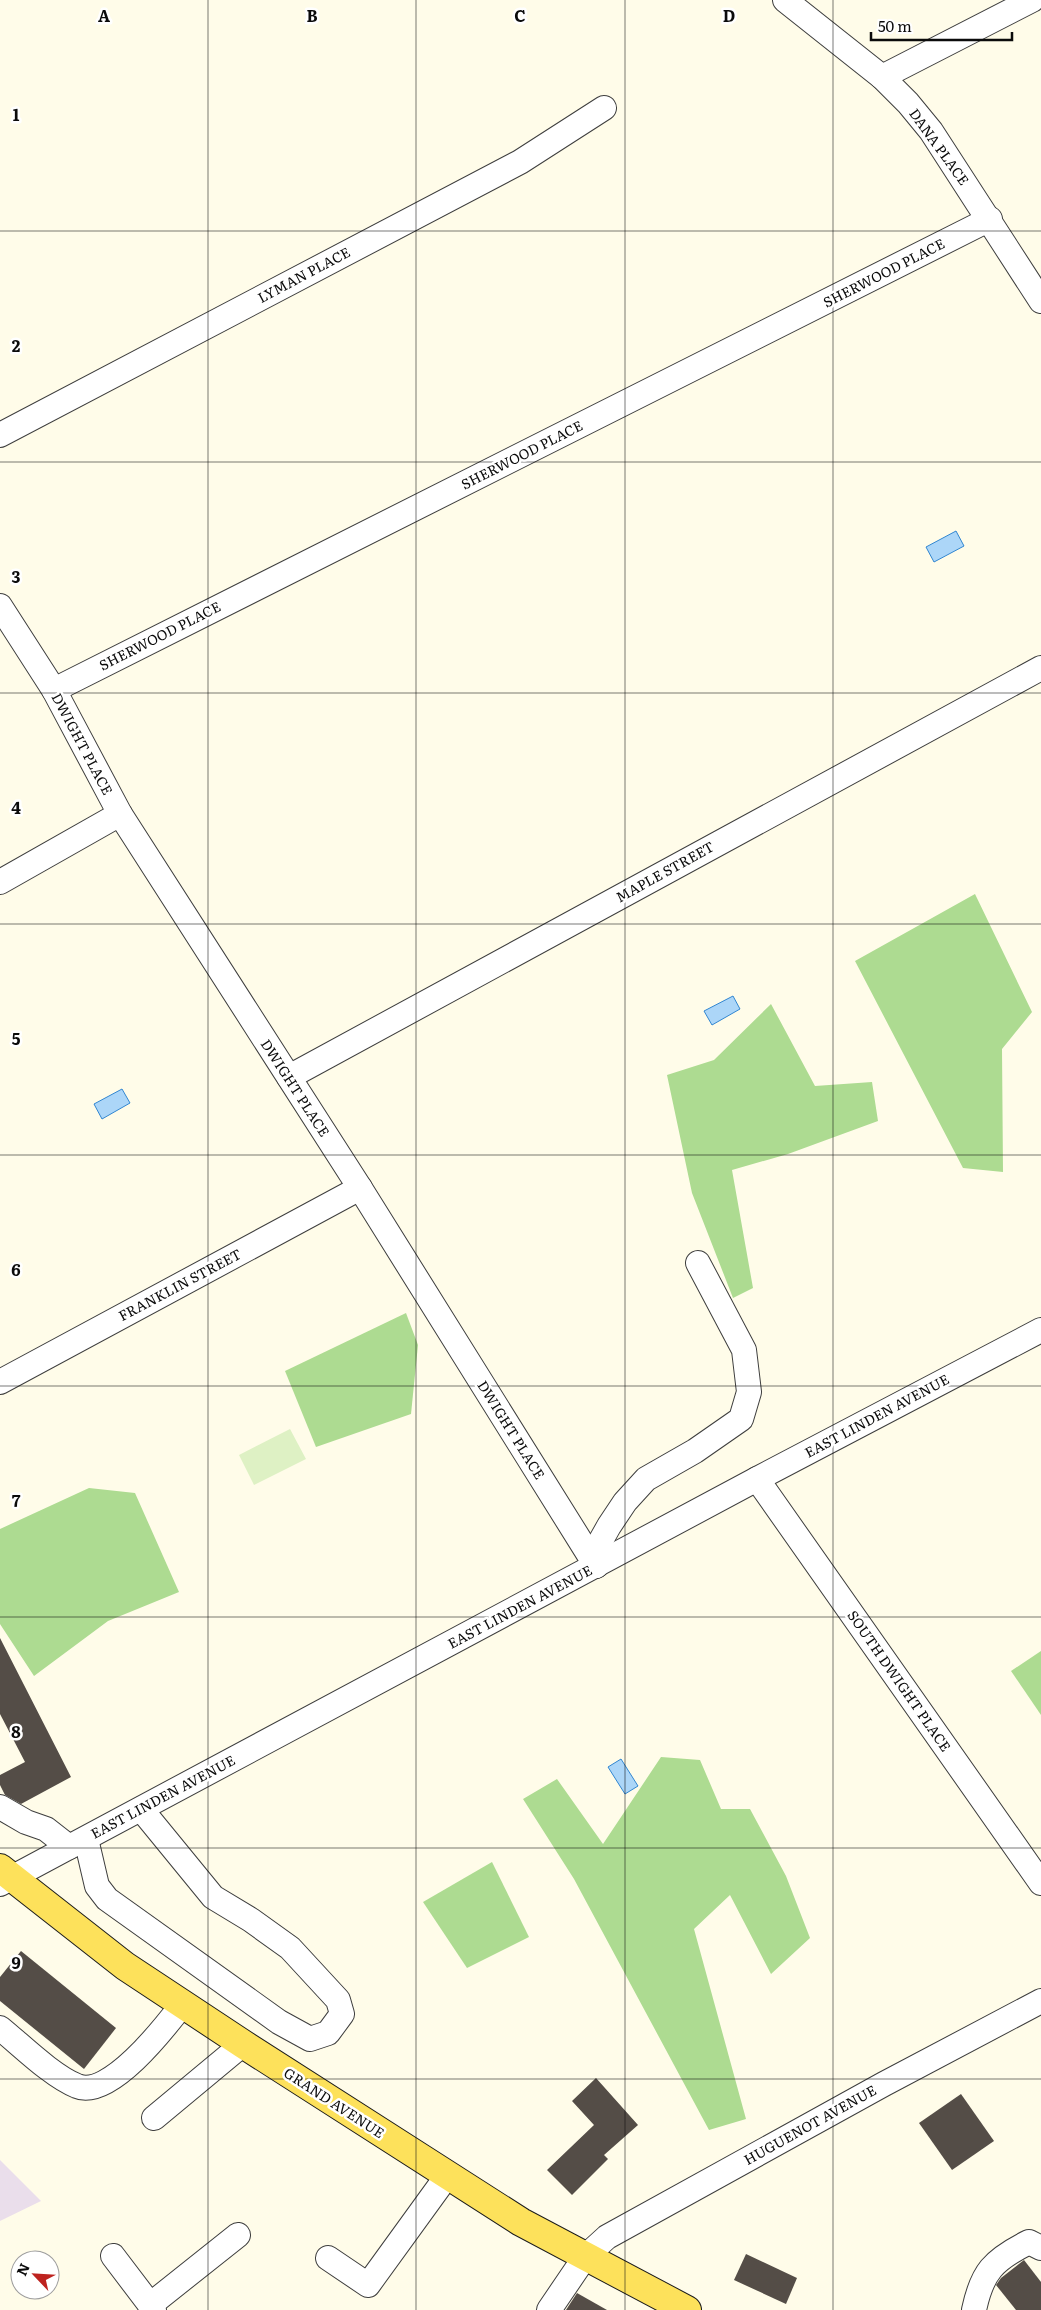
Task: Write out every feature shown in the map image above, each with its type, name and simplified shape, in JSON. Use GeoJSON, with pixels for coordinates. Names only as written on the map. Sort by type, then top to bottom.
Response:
{"type":"FeatureCollection","features":[{"type":"Feature","properties":{"kind":"main road","name":"GRAND AVENUE"},"geometry":{"type":"LineString","coordinates":[[4,1877],[182,2005],[447,2176],[521,2222],[687,2310]]}},
{"type":"Feature","properties":{"kind":"street","name":"DANA PLACE"},"geometry":{"type":"LineString","coordinates":[[784,0],[882,77],[908,103],[931,131],[1041,301]]}},
{"type":"Feature","properties":{"kind":"street"},"geometry":{"type":"LineString","coordinates":[[882,77],[1032,0]]}},
{"type":"Feature","properties":{"kind":"street","name":"LYMAN PLACE"},"geometry":{"type":"LineString","coordinates":[[0,434],[520,162],[604,108]]}},
{"type":"Feature","properties":{"kind":"street","name":"SHERWOOD PLACE"},"geometry":{"type":"LineString","coordinates":[[54,690],[990,220]]}},
{"type":"Feature","properties":{"kind":"street","name":"DWIGHT PLACE"},"geometry":{"type":"LineString","coordinates":[[0,606],[54,690],[120,814],[360,1188],[596,1566]]}},
{"type":"Feature","properties":{"kind":"street","name":"MAPLE STREET"},"geometry":{"type":"LineString","coordinates":[[289,1077],[1041,668]]}},
{"type":"Feature","properties":{"kind":"street"},"geometry":{"type":"LineString","coordinates":[[0,882],[120,814]]}},
{"type":"Feature","properties":{"kind":"street","name":"FRANKLIN STREET"},"geometry":{"type":"LineString","coordinates":[[0,1382],[360,1188]]}},
{"type":"Feature","properties":{"kind":"street"},"geometry":{"type":"LineString","coordinates":[[596,1566],[600,1542],[608,1526],[625,1502],[646,1479],[694,1451],[741,1419],[749,1392],[744,1350],[698,1263]]}},
{"type":"Feature","properties":{"kind":"street","name":"EAST LINDEN AVENUE"},"geometry":{"type":"LineString","coordinates":[[4,1877],[78,1843],[757,1479],[1041,1330]]}},
{"type":"Feature","properties":{"kind":"street","name":"SOUTH DWIGHT PLACE"},"geometry":{"type":"LineString","coordinates":[[757,1479],[1041,1884]]}},
{"type":"Feature","properties":{"kind":"street"},"geometry":{"type":"LineString","coordinates":[[0,1807],[26,1822],[78,1843],[97,1886],[107,1899],[279,2022],[310,2039],[328,2034],[342,2014],[338,2000],[290,1948],[251,1920],[213,1897],[141,1809]]}},
{"type":"Feature","properties":{"kind":"street","name":"HUGUENOT AVENUE"},"geometry":{"type":"LineString","coordinates":[[549,2310],[585,2257],[607,2237],[884,2084],[1041,2001]]}},
{"type":"Feature","properties":{"kind":"street"},"geometry":{"type":"LineString","coordinates":[[0,2028],[62,2078],[78,2087],[88,2088],[110,2078],[145,2049],[163,2030],[182,2005]]}},
{"type":"Feature","properties":{"kind":"street"},"geometry":{"type":"LineString","coordinates":[[154,2118],[242,2044]]}},
{"type":"Feature","properties":{"kind":"street"},"geometry":{"type":"LineString","coordinates":[[328,2258],[368,2285],[447,2176]]}},
{"type":"Feature","properties":{"kind":"street"},"geometry":{"type":"LineString","coordinates":[[113,2256],[152,2307],[238,2235]]}},
{"type":"Feature","properties":{"kind":"street"},"geometry":{"type":"LineString","coordinates":[[974,2310],[979,2287],[987,2272],[1010,2251],[1029,2242],[1041,2248]]}},
{"type":"Feature","properties":{"kind":"shaded area"},"geometry":{"type":"Polygon","coordinates":[[[0,2160],[41,2201],[0,2221],[0,2160]]]}},
{"type":"Feature","properties":{"kind":"green space"},"geometry":{"type":"Polygon","coordinates":[[[975,894],[1032,1012],[1002,1049],[1003,1172],[963,1168],[855,961],[975,894]]]}},
{"type":"Feature","properties":{"kind":"green space"},"geometry":{"type":"Polygon","coordinates":[[[771,1004],[815,1086],[872,1082],[878,1121],[788,1154],[732,1170],[753,1288],[733,1298],[692,1193],[667,1075],[714,1060],[771,1004]]]}},
{"type":"Feature","properties":{"kind":"green space"},"geometry":{"type":"Polygon","coordinates":[[[406,1313],[418,1345],[411,1414],[316,1447],[285,1371],[406,1313]]]}},
{"type":"Feature","properties":{"kind":"green space"},"geometry":{"type":"Polygon","coordinates":[[[290,1429],[306,1459],[254,1485],[239,1455],[290,1429]]]}},
{"type":"Feature","properties":{"kind":"green space"},"geometry":{"type":"Polygon","coordinates":[[[89,1488],[135,1493],[179,1592],[108,1621],[34,1676],[0,1624],[0,1529],[89,1488]]]}},
{"type":"Feature","properties":{"kind":"green space"},"geometry":{"type":"Polygon","coordinates":[[[1041,1651],[1041,1715],[1011,1671],[1041,1651]]]}},
{"type":"Feature","properties":{"kind":"green space"},"geometry":{"type":"Polygon","coordinates":[[[661,1757],[700,1760],[721,1809],[750,1809],[786,1876],[810,1938],[771,1974],[730,1895],[694,1929],[746,2119],[709,2130],[574,1879],[523,1799],[557,1779],[603,1844],[661,1757]]]}},
{"type":"Feature","properties":{"kind":"green space"},"geometry":{"type":"Polygon","coordinates":[[[492,1862],[529,1937],[467,1968],[423,1902],[492,1862]]]}},
{"type":"Feature","properties":{"kind":"water"},"geometry":{"type":"Polygon","coordinates":[[[956,531],[964,546],[934,562],[926,547],[956,531]]]}},
{"type":"Feature","properties":{"kind":"water"},"geometry":{"type":"Polygon","coordinates":[[[733,996],[740,1009],[712,1025],[704,1011],[733,996]]]}},
{"type":"Feature","properties":{"kind":"water"},"geometry":{"type":"Polygon","coordinates":[[[122,1089],[130,1103],[102,1119],[94,1104],[122,1089]]]}},
{"type":"Feature","properties":{"kind":"water"},"geometry":{"type":"Polygon","coordinates":[[[621,1759],[638,1786],[625,1794],[608,1767],[621,1759]]]}},
{"type":"Feature","properties":{"kind":"building"},"geometry":{"type":"Polygon","coordinates":[[[0,1638],[71,1777],[21,1804],[5,1795],[0,1785],[0,1775],[25,1762],[0,1714],[0,1638]]]}},
{"type":"Feature","properties":{"kind":"building"},"geometry":{"type":"Polygon","coordinates":[[[21,1951],[116,2028],[84,2069],[0,2001],[0,1977],[21,1951]]]}},
{"type":"Feature","properties":{"kind":"building"},"geometry":{"type":"Polygon","coordinates":[[[596,2078],[638,2125],[604,2155],[608,2159],[572,2195],[547,2170],[594,2125],[572,2101],[596,2078]]]}},
{"type":"Feature","properties":{"kind":"building"},"geometry":{"type":"Polygon","coordinates":[[[961,2094],[994,2141],[952,2170],[919,2123],[961,2094]]]}},
{"type":"Feature","properties":{"kind":"building"},"geometry":{"type":"Polygon","coordinates":[[[746,2254],[797,2278],[786,2304],[734,2280],[746,2254]]]}},
{"type":"Feature","properties":{"kind":"building"},"geometry":{"type":"Polygon","coordinates":[[[1024,2260],[1041,2282],[1041,2310],[1016,2310],[996,2285],[1001,2278],[1024,2260]]]}},
{"type":"Feature","properties":{"kind":"building"},"geometry":{"type":"Polygon","coordinates":[[[577,2293],[607,2310],[566,2310],[577,2293]]]}}]}
